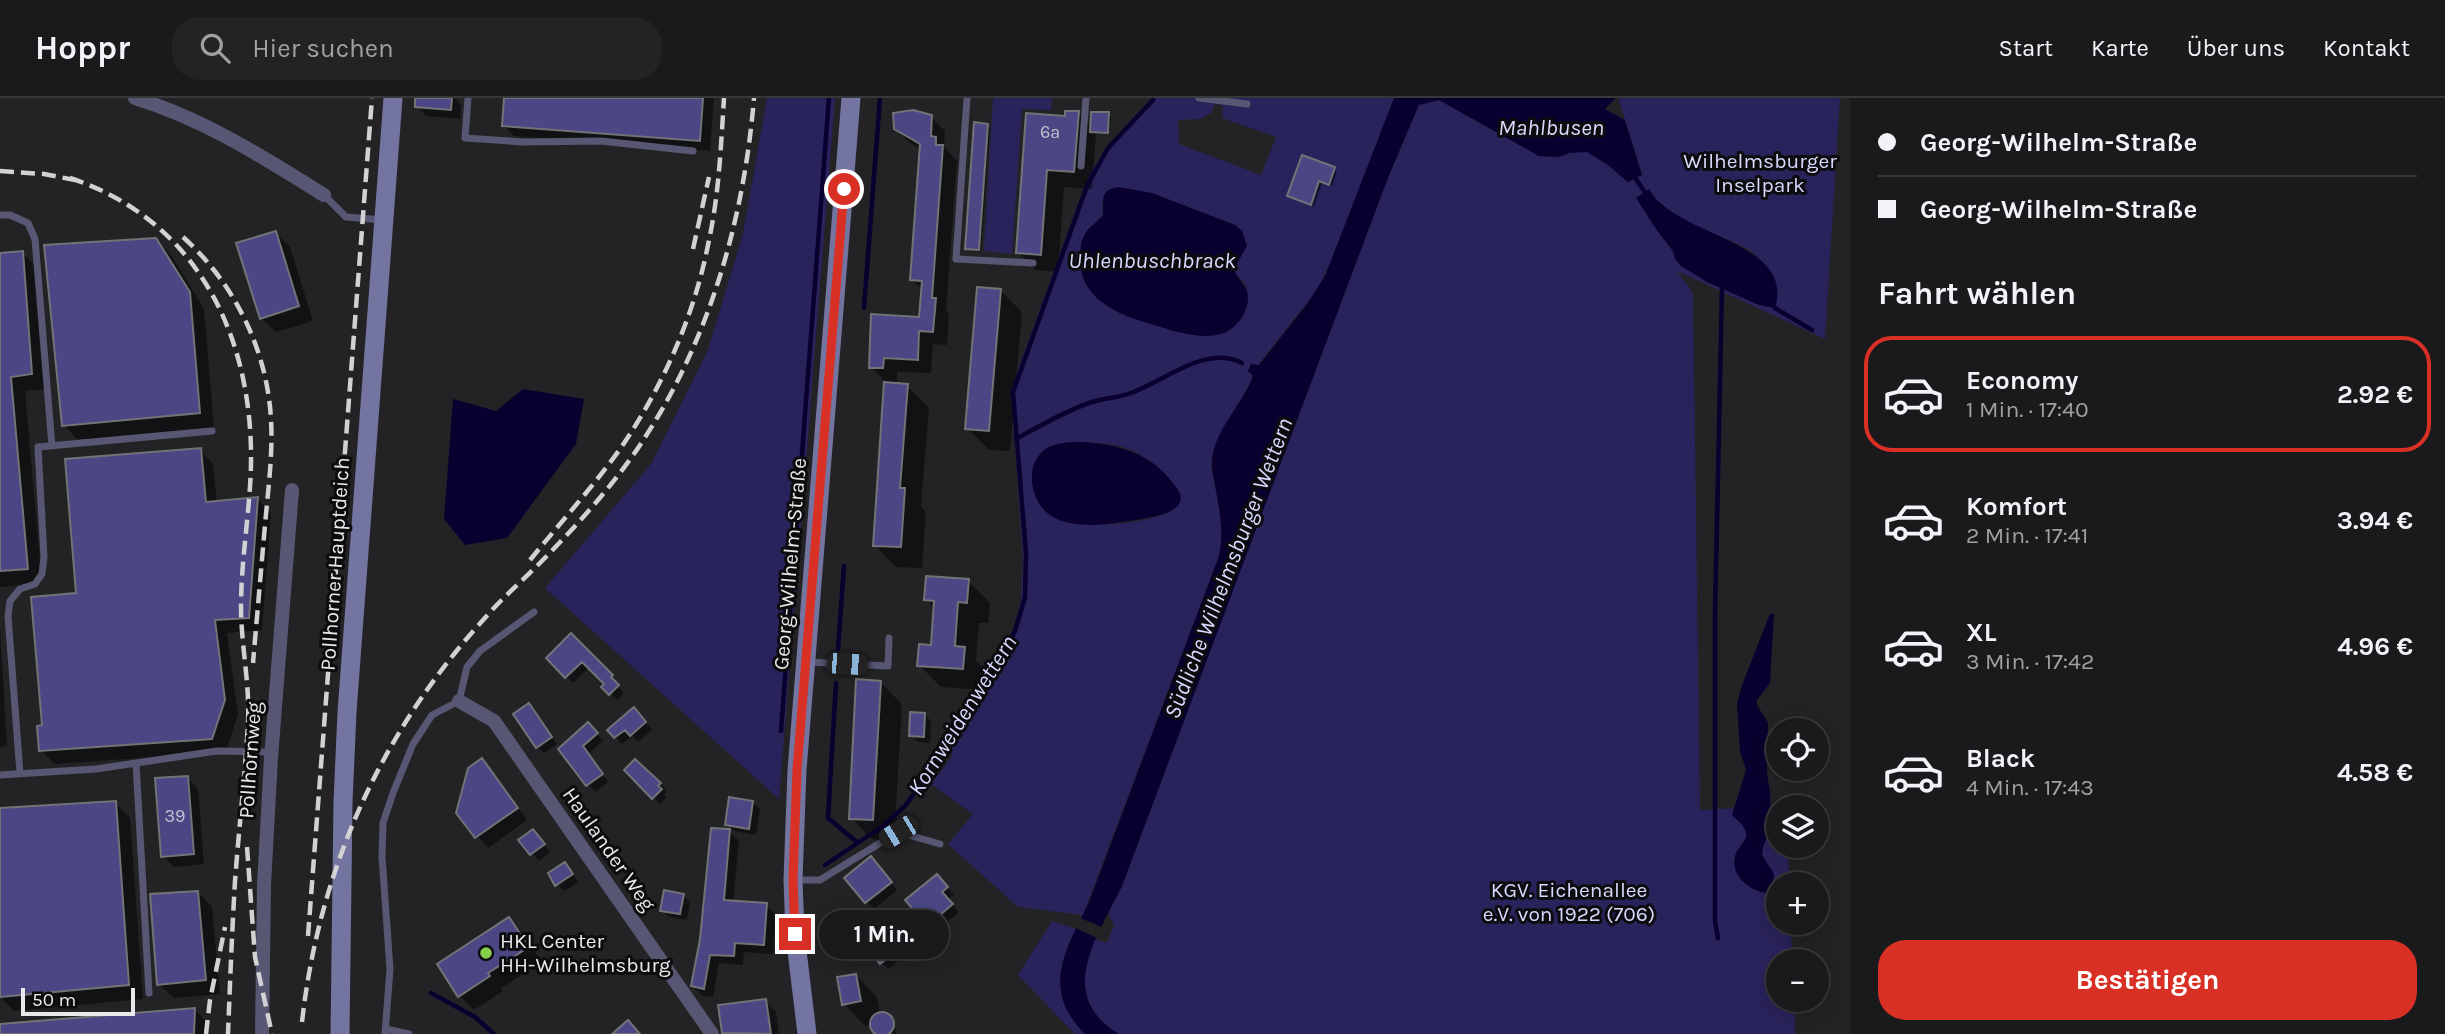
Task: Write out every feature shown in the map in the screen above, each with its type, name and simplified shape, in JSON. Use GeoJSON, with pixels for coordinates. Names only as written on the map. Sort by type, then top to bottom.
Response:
{"type":"FeatureCollection","features":[{"type":"Feature","properties":{"kind":"main road","name":"Pollhorner Hauptdeich"},"geometry":{"type":"LineString","coordinates":[[340,1034],[347,712],[393,98]]}},
{"type":"Feature","properties":{"kind":"main road","name":"Georg-Wilhelm-Straße"},"geometry":{"type":"LineString","coordinates":[[807,1034],[795,934],[793,880],[797,770],[850,98]]}},
{"type":"Feature","properties":{"kind":"street"},"geometry":{"type":"LineString","coordinates":[[135,98],[215,130],[324,195]]}},
{"type":"Feature","properties":{"kind":"street","name":"Pollhornweg"},"geometry":{"type":"LineString","coordinates":[[262,1034],[264,885],[271,752],[292,490]]}},
{"type":"Feature","properties":{"kind":"street","name":"Haulander Weg"},"geometry":{"type":"LineString","coordinates":[[459,701],[494,721],[712,1034]]}},
{"type":"Feature","properties":{"kind":"lane"},"geometry":{"type":"LineString","coordinates":[[468,98],[465,138],[523,142],[601,141],[693,151]]}},
{"type":"Feature","properties":{"kind":"lane"},"geometry":{"type":"LineString","coordinates":[[967,98],[956,258],[1033,263]]}},
{"type":"Feature","properties":{"kind":"lane"},"geometry":{"type":"LineString","coordinates":[[1081,166],[1086,98]]}},
{"type":"Feature","properties":{"kind":"lane"},"geometry":{"type":"LineString","coordinates":[[1199,98],[1247,104]]}},
{"type":"Feature","properties":{"kind":"lane"},"geometry":{"type":"LineString","coordinates":[[324,195],[346,218],[384,220]]}},
{"type":"Feature","properties":{"kind":"lane"},"geometry":{"type":"LineString","coordinates":[[0,215],[10,215],[28,223],[35,239],[52,446]]}},
{"type":"Feature","properties":{"kind":"lane"},"geometry":{"type":"LineString","coordinates":[[20,774],[8,615],[10,601],[20,589],[35,584],[42,574],[44,557],[38,447],[212,431]]}},
{"type":"Feature","properties":{"kind":"lane"},"geometry":{"type":"LineString","coordinates":[[409,1034],[386,1032],[390,969],[382,857],[383,823],[413,744],[432,715],[459,701],[467,667],[480,651],[534,612]]}},
{"type":"Feature","properties":{"kind":"lane"},"geometry":{"type":"LineString","coordinates":[[805,662],[888,666],[889,638]]}},
{"type":"Feature","properties":{"kind":"lane"},"geometry":{"type":"LineString","coordinates":[[0,775],[96,769],[217,751],[271,752]]}},
{"type":"Feature","properties":{"kind":"lane"},"geometry":{"type":"LineString","coordinates":[[136,763],[149,993]]}},
{"type":"Feature","properties":{"kind":"lane"},"geometry":{"type":"LineString","coordinates":[[793,880],[820,880],[898,832],[940,844]]}},
{"type":"Feature","properties":{"kind":"green space"},"geometry":{"type":"Polygon","coordinates":[[[767,98],[835,98],[779,799],[545,588],[651,464],[708,350],[743,234],[767,98]]]}},
{"type":"Feature","properties":{"kind":"green space"},"geometry":{"type":"Polygon","coordinates":[[[993,98],[1052,98],[1051,110],[1022,109],[1012,254],[984,251],[993,98]]]}},
{"type":"Feature","properties":{"kind":"green space"},"geometry":{"type":"Polygon","coordinates":[[[1155,98],[1435,98],[1539,156],[1559,157],[1587,151],[1628,182],[1642,174],[1618,98],[1840,98],[1825,339],[1677,271],[1693,293],[1700,810],[1766,807],[1766,858],[1788,858],[1789,872],[1766,872],[1766,935],[1791,935],[1792,949],[1766,949],[1766,1012],[1794,1012],[1795,1034],[1119,1034],[1097,1015],[1090,1004],[1084,980],[1089,953],[1095,939],[1107,943],[1114,925],[1108,913],[1122,886],[1389,175],[1408,132],[1331,261],[1317,290],[1258,365],[1251,365],[1248,371],[1253,375],[1249,385],[1217,443],[1213,453],[1212,472],[1221,524],[1219,556],[1083,915],[1018,907],[948,844],[973,814],[931,784],[953,755],[943,748],[1010,636],[1021,600],[1023,558],[1011,389],[1089,174],[1108,148],[1155,98]],[[1215,103],[1211,113],[1200,119],[1178,120],[1179,144],[1261,175],[1276,137],[1222,118],[1223,106],[1215,103]],[[1649,189],[1656,229],[1673,251],[1707,282],[1759,305],[1777,283],[1761,261],[1736,243],[1681,219],[1658,201],[1649,189]],[[1102,200],[1103,215],[1096,222],[1118,313],[1173,331],[1202,335],[1247,287],[1235,272],[1247,246],[1242,231],[1235,225],[1181,204],[1102,200]],[[1084,442],[1062,443],[1056,519],[1085,524],[1138,521],[1169,511],[1180,503],[1173,484],[1151,462],[1123,447],[1084,442]]]}},
{"type":"Feature","properties":{"kind":"green space"},"geometry":{"type":"Polygon","coordinates":[[[1052,921],[1076,929],[1064,957],[1061,983],[1067,1008],[1085,1034],[1075,1034],[1018,975],[1052,921]]]}},
{"type":"Feature","properties":{"kind":"water"},"geometry":{"type":"Polygon","coordinates":[[[1394,98],[1618,98],[1642,175],[1628,182],[1587,152],[1569,153],[1559,157],[1539,156],[1439,100],[1419,105],[1389,175],[1122,886],[1093,945],[1085,983],[1089,1001],[1099,1018],[1119,1034],[1085,1034],[1071,1018],[1063,1001],[1060,985],[1062,969],[1072,936],[1089,902],[1219,556],[1221,524],[1212,463],[1216,443],[1249,386],[1253,376],[1248,371],[1251,364],[1259,365],[1307,304],[1325,276],[1394,98]]]}},
{"type":"Feature","properties":{"kind":"water","name":"Uhlenbuschbrack"},"geometry":{"type":"Polygon","coordinates":[[[1118,187],[1152,193],[1235,225],[1242,231],[1247,246],[1235,272],[1246,288],[1248,300],[1243,315],[1233,328],[1209,336],[1176,331],[1120,313],[1097,298],[1088,288],[1082,275],[1080,260],[1082,240],[1103,215],[1105,193],[1118,187]]]}},
{"type":"Feature","properties":{"kind":"water"},"geometry":{"type":"Polygon","coordinates":[[[1649,189],[1663,205],[1751,253],[1768,267],[1777,285],[1775,308],[1759,305],[1707,282],[1681,266],[1636,198],[1649,189]]]}},
{"type":"Feature","properties":{"kind":"water"},"geometry":{"type":"Polygon","coordinates":[[[523,389],[584,399],[576,444],[507,538],[465,545],[444,519],[453,399],[496,411],[523,389]]]}},
{"type":"Feature","properties":{"kind":"water"},"geometry":{"type":"Polygon","coordinates":[[[1084,442],[1122,448],[1154,464],[1175,485],[1181,497],[1180,502],[1173,509],[1157,516],[1099,525],[1067,522],[1048,514],[1041,506],[1033,486],[1034,464],[1039,455],[1051,446],[1084,442]]]}},
{"type":"Feature","properties":{"kind":"water"},"geometry":{"type":"Polygon","coordinates":[[[1770,614],[1774,614],[1770,683],[1757,700],[1766,720],[1766,781],[1768,781],[1770,792],[1770,795],[1766,795],[1766,840],[1762,855],[1773,872],[1766,872],[1766,893],[1748,886],[1738,876],[1734,863],[1746,834],[1742,824],[1732,815],[1746,770],[1740,751],[1737,704],[1770,614]]]}},
{"type":"Feature","properties":{"kind":"pier"},"geometry":{"type":"Polygon","coordinates":[[[1618,98],[1625,120],[1605,109],[1618,98]]]}},
{"type":"Feature","properties":{"kind":"pier"},"geometry":{"type":"Polygon","coordinates":[[[1078,917],[1104,928],[1099,939],[1074,927],[1078,917]]]}},
{"type":"Feature","properties":{"kind":"building"},"geometry":{"type":"Polygon","coordinates":[[[415,98],[452,98],[451,110],[415,107],[415,98]]]}},
{"type":"Feature","properties":{"kind":"building"},"geometry":{"type":"Polygon","coordinates":[[[504,98],[703,98],[700,141],[502,126],[504,98]]]}},
{"type":"Feature","properties":{"kind":"building"},"geometry":{"type":"Polygon","coordinates":[[[913,110],[932,115],[931,136],[936,137],[936,145],[943,145],[932,298],[936,298],[933,332],[919,331],[918,360],[884,358],[883,368],[869,368],[871,314],[919,317],[922,281],[910,280],[920,144],[894,129],[893,113],[913,110]]]}},
{"type":"Feature","properties":{"kind":"building"},"geometry":{"type":"Polygon","coordinates":[[[1065,111],[1079,111],[1074,172],[1047,170],[1041,255],[1016,253],[1026,113],[1065,116],[1065,111]]]}},
{"type":"Feature","properties":{"kind":"building"},"geometry":{"type":"Polygon","coordinates":[[[1091,112],[1109,112],[1108,133],[1090,132],[1091,112]]]}},
{"type":"Feature","properties":{"kind":"building"},"geometry":{"type":"Polygon","coordinates":[[[974,122],[988,124],[979,250],[965,249],[974,122]]]}},
{"type":"Feature","properties":{"kind":"building"},"geometry":{"type":"Polygon","coordinates":[[[1302,155],[1335,167],[1329,185],[1319,181],[1311,205],[1287,196],[1302,155]]]}},
{"type":"Feature","properties":{"kind":"building"},"geometry":{"type":"Polygon","coordinates":[[[276,231],[299,306],[260,319],[236,243],[276,231]]]}},
{"type":"Feature","properties":{"kind":"building"},"geometry":{"type":"Polygon","coordinates":[[[156,238],[190,292],[200,413],[62,426],[44,245],[156,238]]]}},
{"type":"Feature","properties":{"kind":"building"},"geometry":{"type":"Polygon","coordinates":[[[23,251],[32,374],[11,377],[28,569],[0,571],[0,253],[23,251]]]}},
{"type":"Feature","properties":{"kind":"building"},"geometry":{"type":"Polygon","coordinates":[[[977,287],[1001,289],[989,431],[965,429],[977,287]]]}},
{"type":"Feature","properties":{"kind":"building"},"geometry":{"type":"Polygon","coordinates":[[[884,382],[908,384],[900,488],[905,488],[901,547],[873,546],[884,382]]]}},
{"type":"Feature","properties":{"kind":"building"},"geometry":{"type":"Polygon","coordinates":[[[201,448],[206,502],[258,497],[249,618],[215,620],[225,700],[212,739],[39,751],[37,726],[42,725],[31,597],[76,593],[65,459],[201,448]]]}},
{"type":"Feature","properties":{"kind":"building"},"geometry":{"type":"Polygon","coordinates":[[[926,576],[969,579],[967,603],[958,602],[955,646],[965,647],[963,669],[917,666],[919,644],[931,645],[934,601],[924,600],[926,576]]]}},
{"type":"Feature","properties":{"kind":"building"},"geometry":{"type":"Polygon","coordinates":[[[571,633],[613,675],[611,677],[619,685],[609,695],[601,687],[604,684],[582,662],[565,678],[546,658],[571,633]]]}},
{"type":"Feature","properties":{"kind":"building"},"geometry":{"type":"Polygon","coordinates":[[[856,679],[881,681],[873,820],[849,819],[856,679]]]}},
{"type":"Feature","properties":{"kind":"building"},"geometry":{"type":"Polygon","coordinates":[[[529,703],[552,737],[536,748],[513,714],[529,703]]]}},
{"type":"Feature","properties":{"kind":"building"},"geometry":{"type":"Polygon","coordinates":[[[634,707],[646,722],[630,736],[625,730],[614,738],[607,730],[634,707]]]}},
{"type":"Feature","properties":{"kind":"building"},"geometry":{"type":"Polygon","coordinates":[[[910,712],[925,713],[924,737],[909,736],[910,712]]]}},
{"type":"Feature","properties":{"kind":"building"},"geometry":{"type":"Polygon","coordinates":[[[588,722],[598,733],[583,746],[603,774],[586,786],[558,749],[588,722]]]}},
{"type":"Feature","properties":{"kind":"building"},"geometry":{"type":"Polygon","coordinates":[[[482,758],[518,808],[475,838],[456,813],[468,768],[482,758]]]}},
{"type":"Feature","properties":{"kind":"building"},"geometry":{"type":"Polygon","coordinates":[[[635,759],[661,783],[658,786],[662,789],[652,799],[624,770],[635,759]]]}},
{"type":"Feature","properties":{"kind":"building"},"geometry":{"type":"Polygon","coordinates":[[[188,776],[194,854],[161,857],[155,778],[188,776]]]}},
{"type":"Feature","properties":{"kind":"building"},"geometry":{"type":"Polygon","coordinates":[[[729,797],[753,801],[749,829],[725,825],[729,797]]]}},
{"type":"Feature","properties":{"kind":"building"},"geometry":{"type":"Polygon","coordinates":[[[116,801],[129,985],[0,997],[0,808],[116,801]]]}},
{"type":"Feature","properties":{"kind":"building"},"geometry":{"type":"Polygon","coordinates":[[[711,828],[730,829],[724,900],[767,903],[764,945],[735,943],[734,956],[710,955],[704,989],[691,986],[700,939],[711,828]]]}},
{"type":"Feature","properties":{"kind":"building"},"geometry":{"type":"Polygon","coordinates":[[[533,829],[545,844],[530,855],[518,840],[533,829]]]}},
{"type":"Feature","properties":{"kind":"building"},"geometry":{"type":"Polygon","coordinates":[[[871,856],[892,882],[865,903],[844,878],[871,856]]]}},
{"type":"Feature","properties":{"kind":"building"},"geometry":{"type":"Polygon","coordinates":[[[565,862],[573,874],[555,886],[548,873],[565,862]]]}},
{"type":"Feature","properties":{"kind":"building"},"geometry":{"type":"Polygon","coordinates":[[[937,874],[948,887],[942,892],[953,904],[927,926],[905,900],[937,874]]]}},
{"type":"Feature","properties":{"kind":"building"},"geometry":{"type":"Polygon","coordinates":[[[664,890],[684,894],[680,914],[660,911],[664,890]]]}},
{"type":"Feature","properties":{"kind":"building"},"geometry":{"type":"Polygon","coordinates":[[[198,891],[206,980],[157,985],[150,894],[198,891]]]}},
{"type":"Feature","properties":{"kind":"building"},"geometry":{"type":"Polygon","coordinates":[[[884,916],[906,942],[880,964],[859,937],[884,916]]]}},
{"type":"Feature","properties":{"kind":"building","name":"HKL Center HH-Wilhelmsburg"},"geometry":{"type":"Polygon","coordinates":[[[509,917],[529,947],[488,973],[490,976],[458,997],[437,964],[509,917]]]}},
{"type":"Feature","properties":{"kind":"building"},"geometry":{"type":"Polygon","coordinates":[[[856,974],[861,1001],[842,1005],[837,977],[856,974]]]}},
{"type":"Feature","properties":{"kind":"building"},"geometry":{"type":"Polygon","coordinates":[[[766,999],[771,1034],[722,1033],[718,1005],[766,999]]]}},
{"type":"Feature","properties":{"kind":"building"},"geometry":{"type":"Polygon","coordinates":[[[195,1008],[194,1034],[0,1034],[0,1024],[195,1008]]]}},
{"type":"Feature","properties":{"kind":"building"},"geometry":{"type":"Polygon","coordinates":[[[887,1013],[893,1019],[891,1033],[873,1033],[870,1024],[873,1015],[887,1013]]]}},
{"type":"Feature","properties":{"kind":"building"},"geometry":{"type":"Polygon","coordinates":[[[628,1020],[640,1034],[612,1034],[628,1020]]]}},
{"type":"Feature","properties":{"kind":"waterway"},"geometry":{"type":"LineString","coordinates":[[781,731],[829,98]]}},
{"type":"Feature","properties":{"kind":"waterway"},"geometry":{"type":"LineString","coordinates":[[864,308],[880,98]]}},
{"type":"Feature","properties":{"kind":"waterway","name":"Kornweidenwettern"},"geometry":{"type":"LineString","coordinates":[[825,865],[883,826],[905,806],[933,768],[997,667],[1015,631],[1025,597],[1026,553],[1013,392],[1087,186],[1108,148],[1153,100]]}},
{"type":"Feature","properties":{"kind":"waterway"},"geometry":{"type":"LineString","coordinates":[[1636,179],[1644,191]]}},
{"type":"Feature","properties":{"kind":"waterway"},"geometry":{"type":"LineString","coordinates":[[1718,938],[1715,922],[1715,614],[1722,288]]}},
{"type":"Feature","properties":{"kind":"waterway"},"geometry":{"type":"LineString","coordinates":[[1775,308],[1812,330]]}},
{"type":"Feature","properties":{"kind":"waterway"},"geometry":{"type":"LineString","coordinates":[[1016,439],[1079,407],[1131,393],[1200,361],[1228,358],[1242,363]]}},
{"type":"Feature","properties":{"kind":"waterway"},"geometry":{"type":"LineString","coordinates":[[838,649],[844,566]]}},
{"type":"Feature","properties":{"kind":"waterway"},"geometry":{"type":"LineString","coordinates":[[836,683],[828,818],[858,843]]}},
{"type":"Feature","properties":{"kind":"waterway"},"geometry":{"type":"LineString","coordinates":[[431,993],[475,1017],[494,1034]]}},
{"type":"Feature","properties":{"kind":"railway"},"geometry":{"type":"LineString","coordinates":[[308,936],[372,98]]}},
{"type":"Feature","properties":{"kind":"railway"},"geometry":{"type":"LineString","coordinates":[[530,560],[620,449],[650,401],[675,349],[703,268],[712,223],[724,98]]}},
{"type":"Feature","properties":{"kind":"railway"},"geometry":{"type":"LineString","coordinates":[[302,1022],[310,966],[340,857],[386,756],[414,708],[447,663],[491,612],[581,520],[619,474],[666,403],[687,362],[705,320],[732,233],[742,188],[754,98]]}},
{"type":"Feature","properties":{"kind":"railway"},"geometry":{"type":"LineString","coordinates":[[0,171],[44,174],[80,181]]}},
{"type":"Feature","properties":{"kind":"railway"},"geometry":{"type":"LineString","coordinates":[[693,249],[709,177]]}},
{"type":"Feature","properties":{"kind":"railway"},"geometry":{"type":"LineString","coordinates":[[70,178],[114,197],[152,222],[184,253],[209,289],[228,328],[241,371],[249,417],[251,464],[241,607],[248,723],[235,881],[228,1034]]}},
{"type":"Feature","properties":{"kind":"railway"},"geometry":{"type":"LineString","coordinates":[[183,237],[202,255],[233,297],[255,343],[268,393],[271,459],[253,663]]}},
{"type":"Feature","properties":{"kind":"railway"},"geometry":{"type":"LineString","coordinates":[[247,847],[255,957],[272,1034]]}},
{"type":"Feature","properties":{"kind":"railway"},"geometry":{"type":"LineString","coordinates":[[206,1034],[225,927]]}},
{"type":"Feature","properties":{"kind":"place","name":"HKL Center HH-Wilhelmsburg"},"geometry":{"type":"Point","coordinates":[486,953]}},
{"type":"Feature","properties":{"kind":"route"},"geometry":{"type":"LineString","coordinates":[[795,934],[793,880],[797,770],[844,189]]}},
{"type":"Feature","properties":{"kind":"water label","name":"Mahlbusen"},"geometry":{"type":"Point","coordinates":[1551,127]}},
{"type":"Feature","properties":{"kind":"water label","name":"Südliche Wilhelmsburger Wettern"},"geometry":{"type":"Point","coordinates":[1228,568]}},
{"type":"Feature","properties":{"kind":"park label","name":"Wilhelmsburger Inselpark"},"geometry":{"type":"Point","coordinates":[1760,173]}},
{"type":"Feature","properties":{"kind":"park label","name":"KGV. Eichenallee e.V. von 1922 (706)"},"geometry":{"type":"Point","coordinates":[1569,902]}}]}
